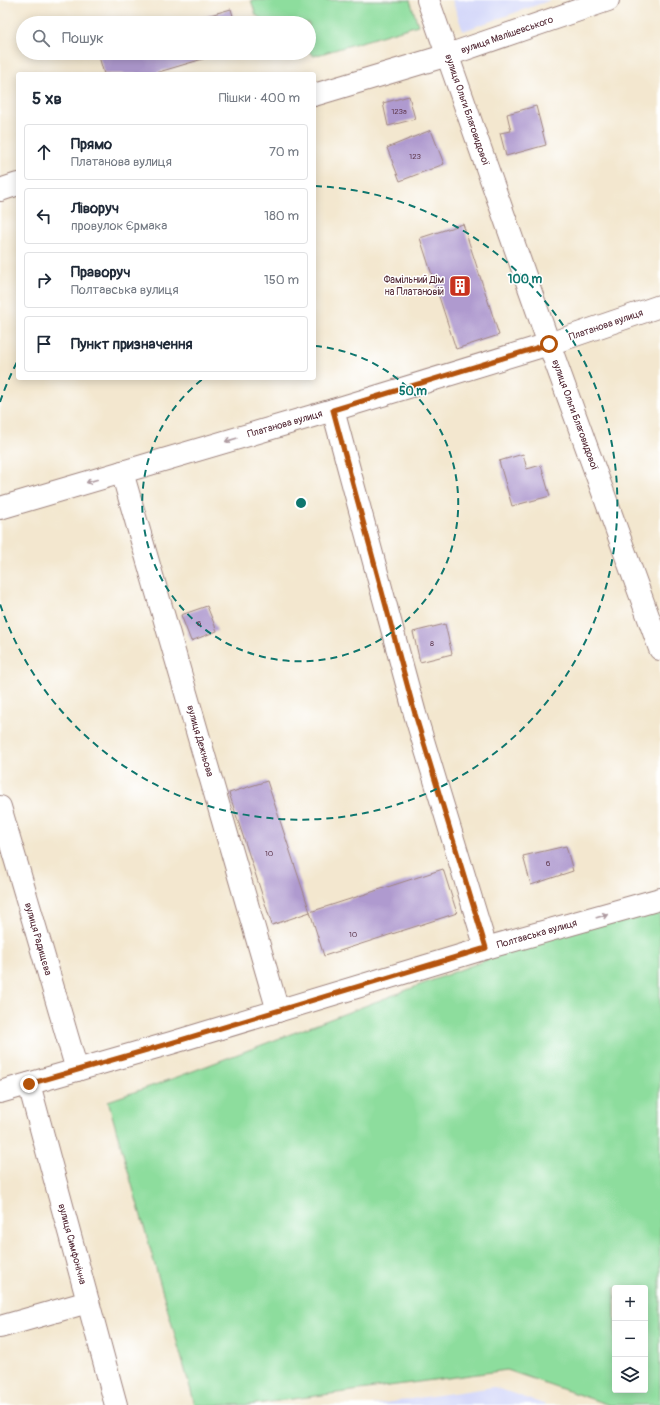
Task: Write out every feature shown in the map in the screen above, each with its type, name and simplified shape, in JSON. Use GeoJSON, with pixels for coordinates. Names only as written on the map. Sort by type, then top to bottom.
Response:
{"type":"FeatureCollection","features":[{"type":"Feature","properties":{"kind":"street","name":"вулиця Ольги Благовидової"},"geometry":{"type":"LineString","coordinates":[[428,0],[549,344],[660,649]]}},
{"type":"Feature","properties":{"kind":"street","name":"вулиця Малішевського"},"geometry":{"type":"LineString","coordinates":[[316,94],[448,55],[608,0]]}},
{"type":"Feature","properties":{"kind":"street"},"geometry":{"type":"LineString","coordinates":[[0,190],[16,185]]}},
{"type":"Feature","properties":{"kind":"street","name":"Платанова вулиця"},"geometry":{"type":"LineString","coordinates":[[0,508],[333,410],[549,344],[660,306]]}},
{"type":"Feature","properties":{"kind":"street"},"geometry":{"type":"LineString","coordinates":[[333,410],[415,714],[486,948]]}},
{"type":"Feature","properties":{"kind":"street","name":"вулиця Дежньова"},"geometry":{"type":"LineString","coordinates":[[122,472],[278,1011]]}},
{"type":"Feature","properties":{"kind":"street","name":"вулиця Радищєва"},"geometry":{"type":"LineString","coordinates":[[0,807],[77,1070]]}},
{"type":"Feature","properties":{"kind":"street","name":"Полтавська вулиця"},"geometry":{"type":"LineString","coordinates":[[0,1092],[278,1011],[486,948],[660,899]]}},
{"type":"Feature","properties":{"kind":"street","name":"вулиця Симфонічна"},"geometry":{"type":"LineString","coordinates":[[29,1084],[116,1405]]}},
{"type":"Feature","properties":{"kind":"street"},"geometry":{"type":"LineString","coordinates":[[0,1327],[88,1302]]}},
{"type":"Feature","properties":{"kind":"shaded area"},"geometry":{"type":"Polygon","coordinates":[[[452,0],[551,0],[463,31],[452,0]]]}},
{"type":"Feature","properties":{"kind":"shaded area"},"geometry":{"type":"Polygon","coordinates":[[[494,1387],[546,1405],[371,1405],[494,1387]]]}},
{"type":"Feature","properties":{"kind":"green space"},"geometry":{"type":"Polygon","coordinates":[[[251,0],[410,0],[418,25],[316,55],[316,16],[256,15],[251,0]]]}},
{"type":"Feature","properties":{"kind":"green space"},"geometry":{"type":"Polygon","coordinates":[[[660,894],[660,1405],[609,1405],[507,1370],[249,1405],[195,1405],[108,1101],[172,1079],[660,894]]]}},
{"type":"Feature","properties":{"kind":"building"},"geometry":{"type":"Polygon","coordinates":[[[231,9],[233,16],[206,16],[231,9]]]}},
{"type":"Feature","properties":{"kind":"building"},"geometry":{"type":"Polygon","coordinates":[[[100,60],[199,60],[159,72],[103,72],[100,60]]]}},
{"type":"Feature","properties":{"kind":"building"},"geometry":{"type":"Polygon","coordinates":[[[409,96],[415,119],[388,126],[383,103],[409,96]]]}},
{"type":"Feature","properties":{"kind":"building"},"geometry":{"type":"Polygon","coordinates":[[[536,106],[546,145],[506,156],[500,133],[511,131],[507,114],[536,106]]]}},
{"type":"Feature","properties":{"kind":"building"},"geometry":{"type":"Polygon","coordinates":[[[431,130],[444,164],[400,181],[387,148],[431,130]]]}},
{"type":"Feature","properties":{"kind":"building","name":"Фамільний Дім на Платановій"},"geometry":{"type":"Polygon","coordinates":[[[463,224],[499,335],[456,349],[420,238],[463,224]]]}},
{"type":"Feature","properties":{"kind":"building"},"geometry":{"type":"Polygon","coordinates":[[[523,454],[527,469],[541,465],[550,496],[512,506],[499,461],[523,454]]]}},
{"type":"Feature","properties":{"kind":"building"},"geometry":{"type":"Polygon","coordinates":[[[207,606],[217,631],[191,641],[181,615],[207,606]]]}},
{"type":"Feature","properties":{"kind":"building"},"geometry":{"type":"Polygon","coordinates":[[[445,624],[452,654],[420,662],[413,632],[445,624]]]}},
{"type":"Feature","properties":{"kind":"building"},"geometry":{"type":"Polygon","coordinates":[[[267,781],[310,912],[272,925],[229,793],[267,781]]]}},
{"type":"Feature","properties":{"kind":"building"},"geometry":{"type":"Polygon","coordinates":[[[566,846],[573,871],[531,885],[523,856],[566,846]]]}},
{"type":"Feature","properties":{"kind":"building"},"geometry":{"type":"Polygon","coordinates":[[[443,869],[457,913],[324,956],[310,912],[443,869]]]}},
{"type":"Feature","properties":{"kind":"place","name":"Фамільний Дім на Платановій"},"geometry":{"type":"Point","coordinates":[460,286]}},
{"type":"Feature","properties":{"kind":"route"},"geometry":{"type":"LineString","coordinates":[[29,1084],[171,1043],[486,948],[415,714],[333,410],[549,344]]}}]}
